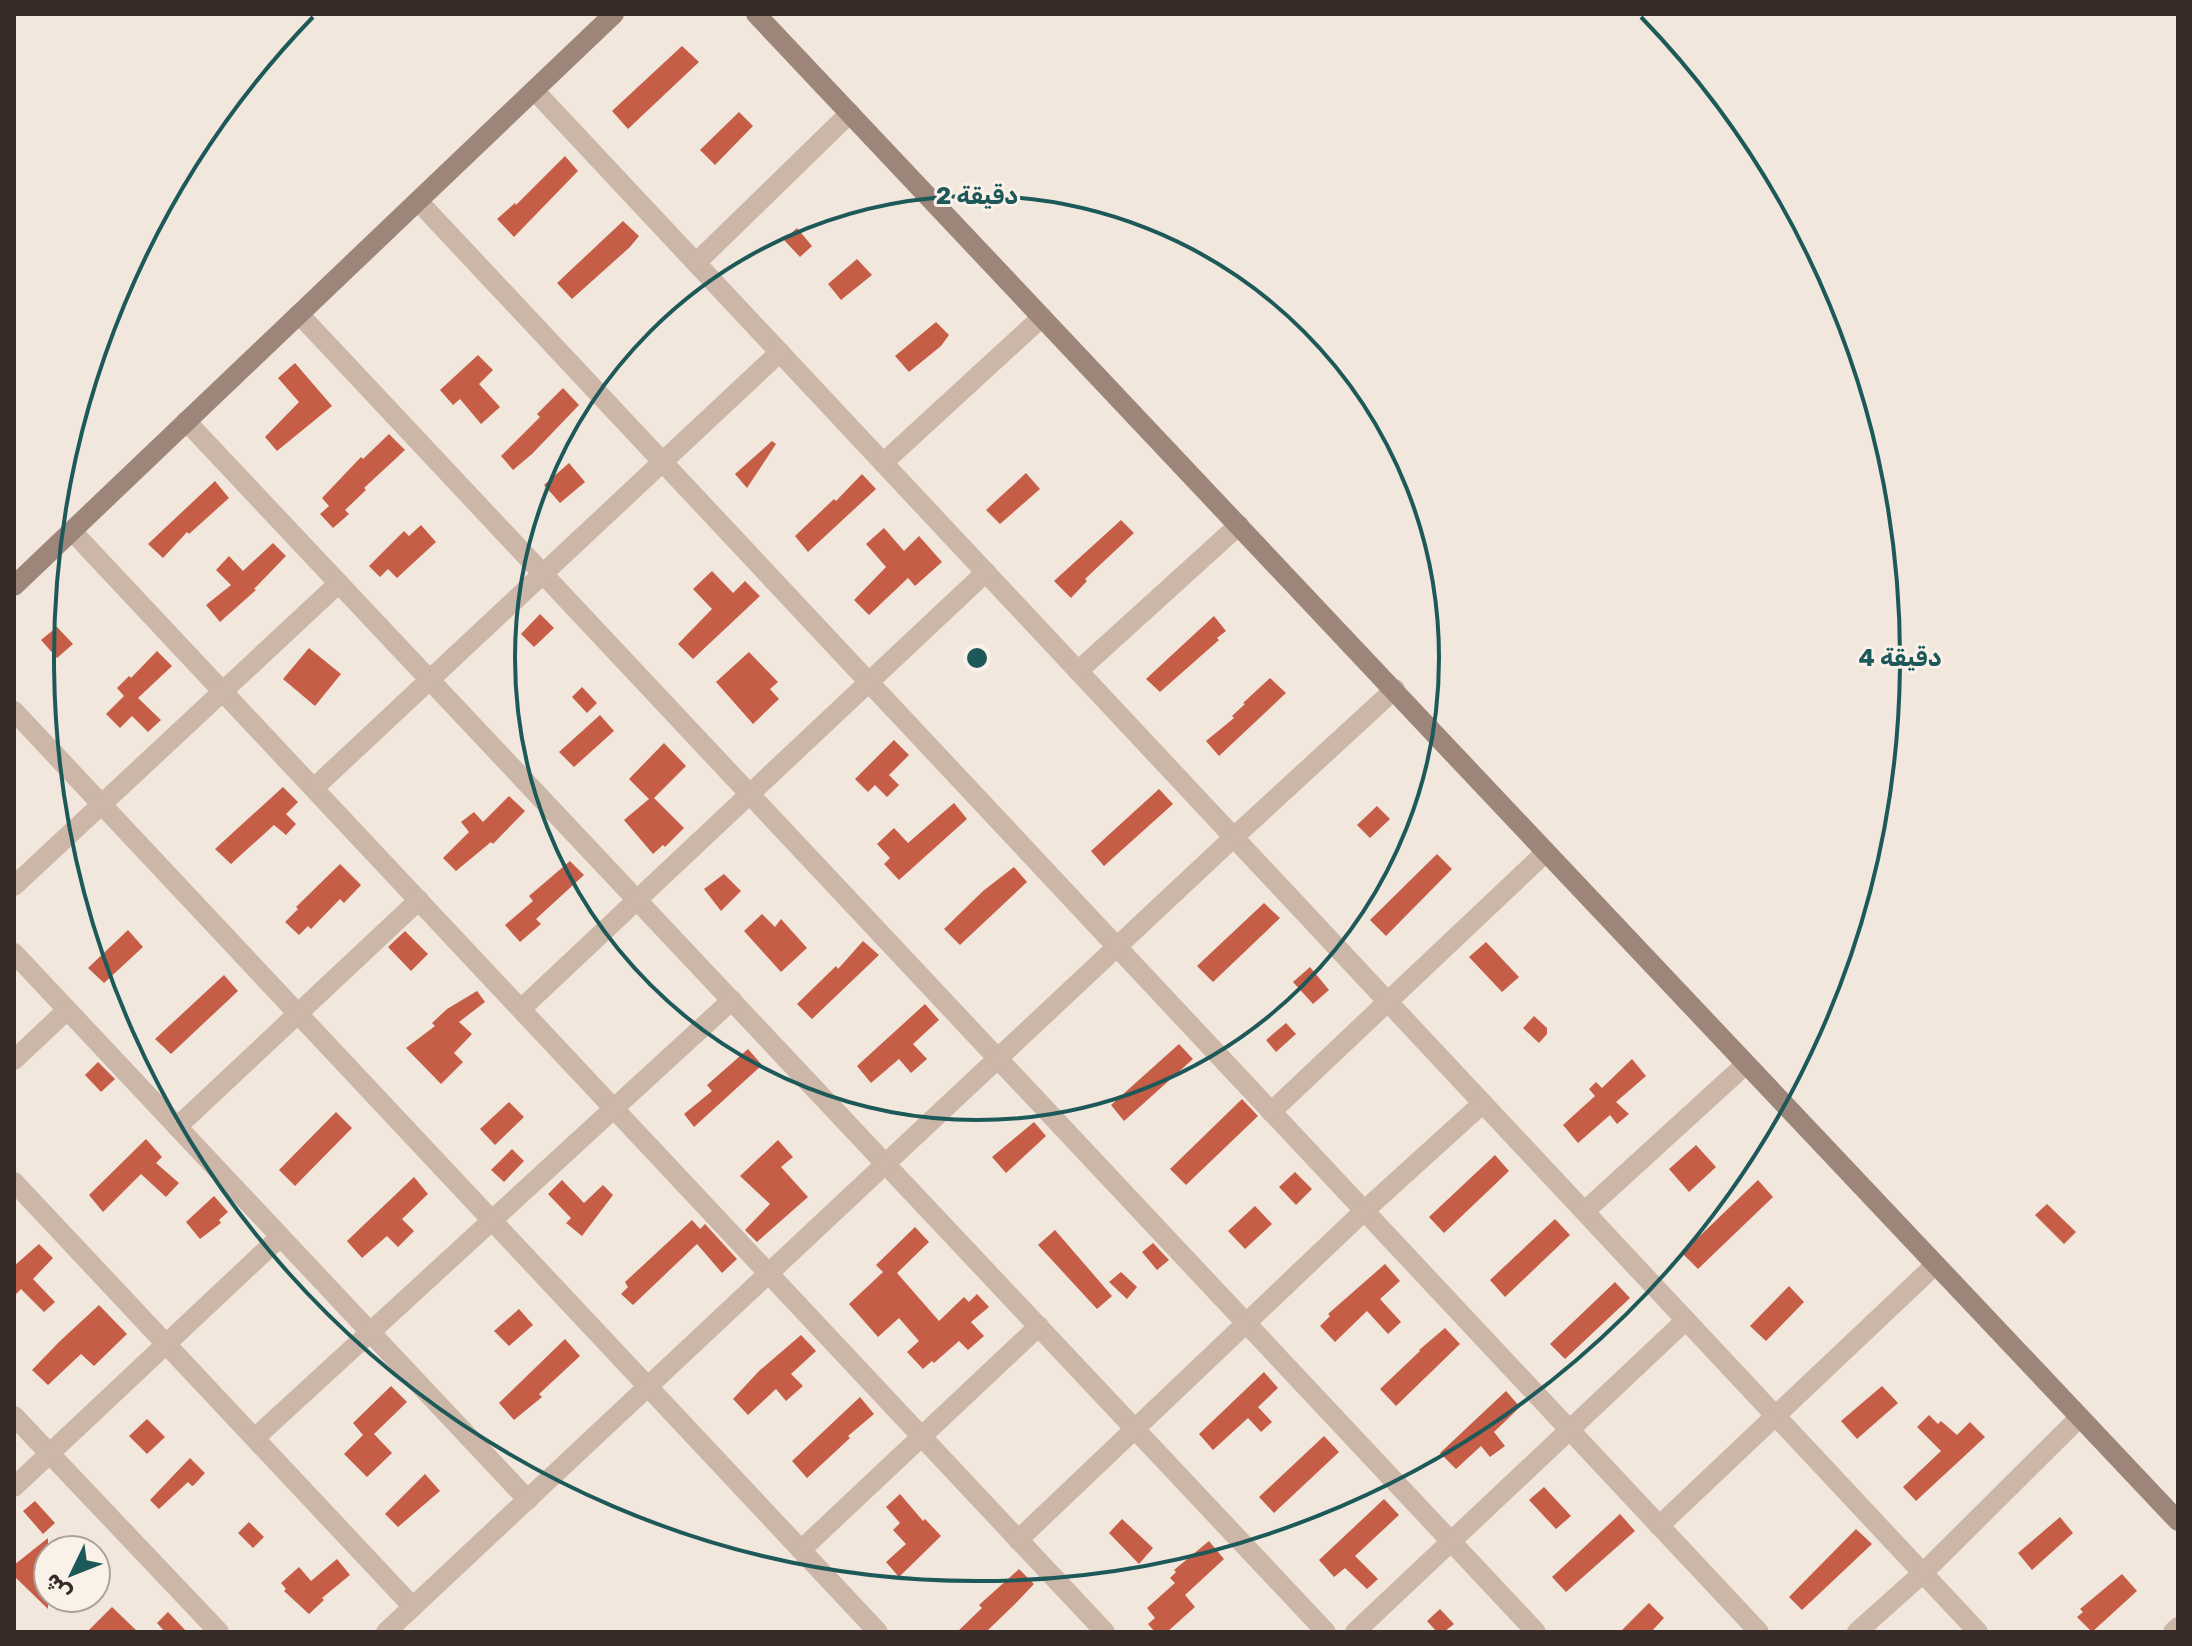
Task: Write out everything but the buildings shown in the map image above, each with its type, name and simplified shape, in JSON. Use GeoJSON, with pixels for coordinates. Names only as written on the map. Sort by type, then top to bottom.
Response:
{"type":"FeatureCollection","features":[{"type":"Feature","properties":{"kind":"street"},"geometry":{"type":"LineString","coordinates":[[14,586],[614,14]]}},
{"type":"Feature","properties":{"kind":"street"},"geometry":{"type":"LineString","coordinates":[[756,14],[2178,1521]]}},
{"type":"Feature","properties":{"kind":"street"},"geometry":{"type":"LineString","coordinates":[[534,90],[1978,1632]]}},
{"type":"Feature","properties":{"kind":"street"},"geometry":{"type":"LineString","coordinates":[[696,263],[850,113]]}},
{"type":"Feature","properties":{"kind":"street"},"geometry":{"type":"LineString","coordinates":[[419,202],[1759,1632]]}},
{"type":"Feature","properties":{"kind":"street"},"geometry":{"type":"LineString","coordinates":[[299,314],[1536,1632]]}},
{"type":"Feature","properties":{"kind":"street"},"geometry":{"type":"LineString","coordinates":[[883,463],[1042,317]]}},
{"type":"Feature","properties":{"kind":"street"},"geometry":{"type":"LineString","coordinates":[[314,788],[780,352]]}},
{"type":"Feature","properties":{"kind":"street"},"geometry":{"type":"LineString","coordinates":[[186,421],[1326,1632]]}},
{"type":"Feature","properties":{"kind":"street"},"geometry":{"type":"LineString","coordinates":[[1078,671],[1239,525]]}},
{"type":"Feature","properties":{"kind":"street"},"geometry":{"type":"LineString","coordinates":[[72,531],[1105,1632]]}},
{"type":"Feature","properties":{"kind":"street"},"geometry":{"type":"LineString","coordinates":[[521,1009],[986,572]]}},
{"type":"Feature","properties":{"kind":"street"},"geometry":{"type":"LineString","coordinates":[[14,886],[339,583]]}},
{"type":"Feature","properties":{"kind":"street"},"geometry":{"type":"LineString","coordinates":[[386,1632],[1395,689]]}},
{"type":"Feature","properties":{"kind":"street"},"geometry":{"type":"LineString","coordinates":[[14,711],[878,1632]]}},
{"type":"Feature","properties":{"kind":"street"},"geometry":{"type":"LineString","coordinates":[[1271,1112],[1545,853]]}},
{"type":"Feature","properties":{"kind":"street"},"geometry":{"type":"LineString","coordinates":[[177,1127],[419,900]]}},
{"type":"Feature","properties":{"kind":"street"},"geometry":{"type":"LineString","coordinates":[[14,953],[528,1500]]}},
{"type":"Feature","properties":{"kind":"street"},"geometry":{"type":"LineString","coordinates":[[255,1438],[732,1000]]}},
{"type":"Feature","properties":{"kind":"street"},"geometry":{"type":"LineString","coordinates":[[14,1060],[67,1010]]}},
{"type":"Feature","properties":{"kind":"street"},"geometry":{"type":"LineString","coordinates":[[1585,1211],[1746,1064]]}},
{"type":"Feature","properties":{"kind":"street"},"geometry":{"type":"LineString","coordinates":[[1018,1540],[1364,1211],[1483,1103]]}},
{"type":"Feature","properties":{"kind":"street"},"geometry":{"type":"LineString","coordinates":[[14,1182],[413,1607]]}},
{"type":"Feature","properties":{"kind":"street"},"geometry":{"type":"LineString","coordinates":[[14,1487],[280,1237]]}},
{"type":"Feature","properties":{"kind":"street"},"geometry":{"type":"LineString","coordinates":[[1659,1526],[1935,1265]]}},
{"type":"Feature","properties":{"kind":"street"},"geometry":{"type":"LineString","coordinates":[[1355,1632],[1686,1320]]}},
{"type":"Feature","properties":{"kind":"street"},"geometry":{"type":"LineString","coordinates":[[801,1550],[1039,1326]]}},
{"type":"Feature","properties":{"kind":"street"},"geometry":{"type":"LineString","coordinates":[[14,1416],[219,1632]]}},
{"type":"Feature","properties":{"kind":"street"},"geometry":{"type":"LineString","coordinates":[[1857,1632],[1923,1573],[2080,1417]]}},
{"type":"Feature","properties":{"kind":"street"},"geometry":{"type":"LineString","coordinates":[[2173,1632],[2178,1627]]}}]}
